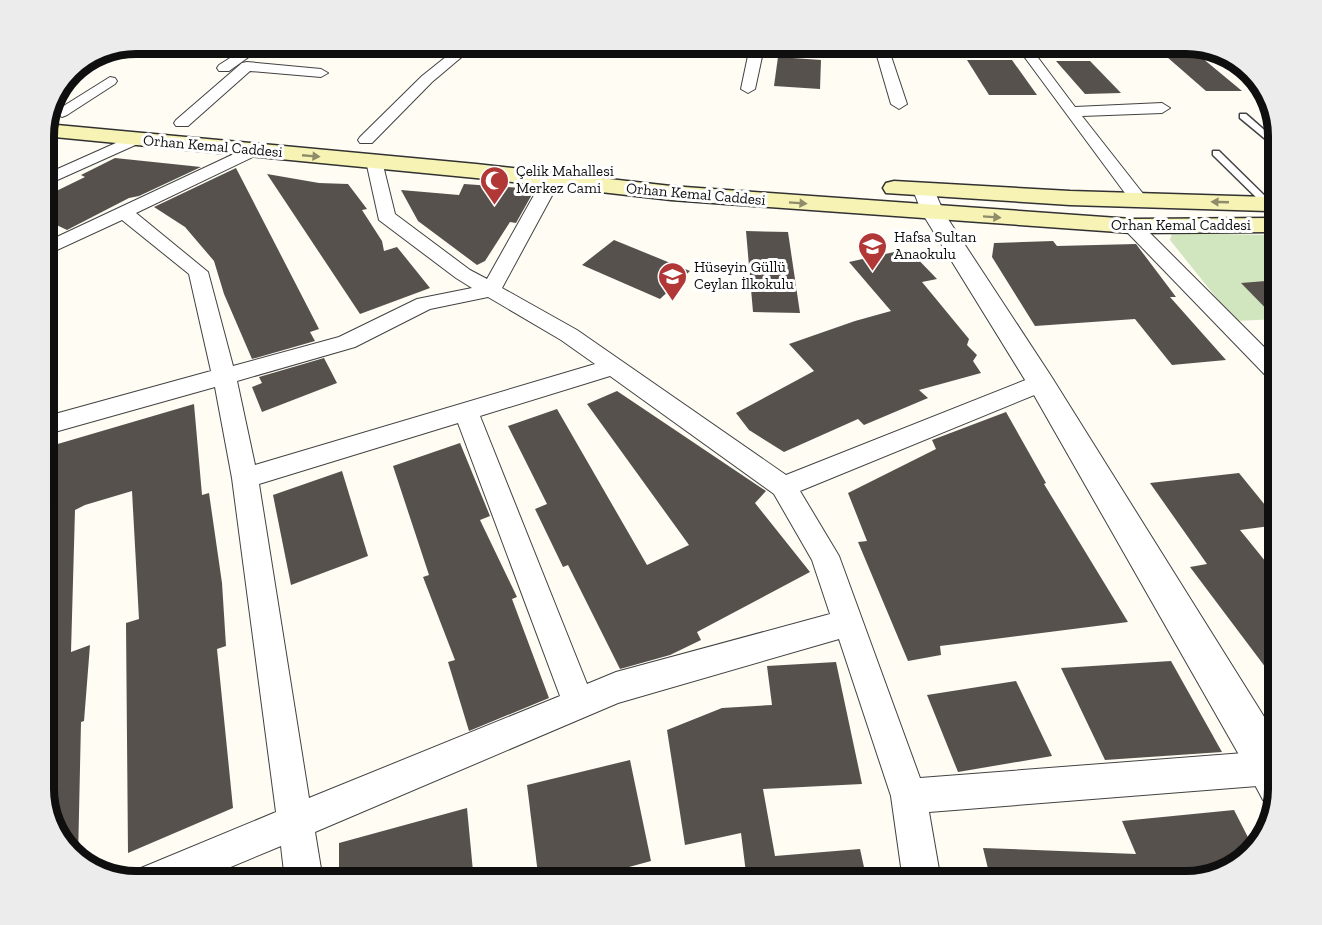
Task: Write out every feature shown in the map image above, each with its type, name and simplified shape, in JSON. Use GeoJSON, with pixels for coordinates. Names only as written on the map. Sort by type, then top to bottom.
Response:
{"type":"FeatureCollection","features":[{"type":"Feature","properties":{"kind":"main road","name":"Orhan Kemal Caddesi"},"geometry":{"type":"LineString","coordinates":[[58,111],[177,119],[552,179],[670,193],[929,202],[1139,200],[1268,204]]}},
{"type":"Feature","properties":{"kind":"main road","name":"Orhan Kemal Caddesi"},"geometry":{"type":"LineString","coordinates":[[54,131],[253,150],[370,151],[733,179],[1132,226],[1268,225]]}},
{"type":"Feature","properties":{"kind":"street"},"geometry":{"type":"LineString","coordinates":[[177,119],[220,70],[245,54]]}},
{"type":"Feature","properties":{"kind":"street"},"geometry":{"type":"LineString","coordinates":[[458,54],[427,79],[370,151],[386,216],[463,273],[569,335],[783,487],[825,556],[909,796],[920,871]]}},
{"type":"Feature","properties":{"kind":"street"},"geometry":{"type":"LineString","coordinates":[[748,89],[756,54]]}},
{"type":"Feature","properties":{"kind":"street"},"geometry":{"type":"LineString","coordinates":[[884,54],[899,104]]}},
{"type":"Feature","properties":{"kind":"street"},"geometry":{"type":"LineString","coordinates":[[1030,54],[1071,112],[1139,200]]}},
{"type":"Feature","properties":{"kind":"street"},"geometry":{"type":"LineString","coordinates":[[177,119],[247,66],[321,73]]}},
{"type":"Feature","properties":{"kind":"street"},"geometry":{"type":"LineString","coordinates":[[59,110],[110,81]]}},
{"type":"Feature","properties":{"kind":"street"},"geometry":{"type":"LineString","coordinates":[[1071,112],[1162,108]]}},
{"type":"Feature","properties":{"kind":"street"},"geometry":{"type":"LineString","coordinates":[[54,176],[135,139]]}},
{"type":"Feature","properties":{"kind":"street"},"geometry":{"type":"LineString","coordinates":[[54,245],[253,150]]}},
{"type":"Feature","properties":{"kind":"street"},"geometry":{"type":"LineString","coordinates":[[54,423],[347,342],[424,304],[491,290],[552,179]]}},
{"type":"Feature","properties":{"kind":"street"},"geometry":{"type":"LineString","coordinates":[[929,202],[1268,760]]}},
{"type":"Feature","properties":{"kind":"street"},"geometry":{"type":"LineString","coordinates":[[124,212],[198,272],[224,376],[245,478],[303,871]]}},
{"type":"Feature","properties":{"kind":"street"},"geometry":{"type":"LineString","coordinates":[[1132,226],[1268,364]]}},
{"type":"Feature","properties":{"kind":"street"},"geometry":{"type":"LineString","coordinates":[[245,478],[613,367]]}},
{"type":"Feature","properties":{"kind":"street"},"geometry":{"type":"LineString","coordinates":[[783,487],[1041,383]]}},
{"type":"Feature","properties":{"kind":"street"},"geometry":{"type":"LineString","coordinates":[[466,411],[579,704]]}},
{"type":"Feature","properties":{"kind":"street"},"geometry":{"type":"LineString","coordinates":[[180,871],[616,688],[848,623]]}},
{"type":"Feature","properties":{"kind":"street"},"geometry":{"type":"LineString","coordinates":[[909,796],[1268,774]]}},
{"type":"Feature","properties":{"kind":"lane"},"geometry":{"type":"LineString","coordinates":[[1243,116],[1268,137]]}},
{"type":"Feature","properties":{"kind":"lane"},"geometry":{"type":"LineString","coordinates":[[1216,153],[1268,200]]}},
{"type":"Feature","properties":{"kind":"green space"},"geometry":{"type":"Polygon","coordinates":[[[1172,233],[1268,235],[1268,319],[1235,321],[1170,240],[1172,233]]]}},
{"type":"Feature","properties":{"kind":"building"},"geometry":{"type":"Polygon","coordinates":[[[778,57],[821,60],[820,89],[774,86],[778,57]]]}},
{"type":"Feature","properties":{"kind":"building"},"geometry":{"type":"Polygon","coordinates":[[[1167,57],[1201,57],[1242,91],[1206,91],[1167,57]]]}},
{"type":"Feature","properties":{"kind":"building"},"geometry":{"type":"Polygon","coordinates":[[[967,60],[1012,60],[1037,95],[989,95],[967,60]]]}},
{"type":"Feature","properties":{"kind":"building"},"geometry":{"type":"Polygon","coordinates":[[[1056,61],[1090,61],[1121,93],[1085,94],[1056,61]]]}},
{"type":"Feature","properties":{"kind":"building"},"geometry":{"type":"Polygon","coordinates":[[[115,158],[201,167],[139,196],[129,198],[67,230],[54,224],[54,192],[85,177],[81,175],[115,158]]]}},
{"type":"Feature","properties":{"kind":"building"},"geometry":{"type":"Polygon","coordinates":[[[236,168],[319,329],[310,332],[315,341],[252,359],[224,294],[214,261],[185,227],[154,207],[236,168]]]}},
{"type":"Feature","properties":{"kind":"building"},"geometry":{"type":"Polygon","coordinates":[[[267,174],[319,183],[348,184],[367,209],[362,210],[382,241],[384,251],[397,247],[430,288],[360,314],[267,174]]]}},
{"type":"Feature","properties":{"kind":"building"},"geometry":{"type":"Polygon","coordinates":[[[464,184],[535,189],[516,223],[510,222],[485,261],[477,265],[418,221],[401,190],[459,195],[464,184]]]}},
{"type":"Feature","properties":{"kind":"building"},"geometry":{"type":"Polygon","coordinates":[[[746,231],[788,232],[800,313],[753,312],[746,231]]]}},
{"type":"Feature","properties":{"kind":"building"},"geometry":{"type":"Polygon","coordinates":[[[614,240],[690,271],[660,299],[582,265],[614,240]]]}},
{"type":"Feature","properties":{"kind":"building"},"geometry":{"type":"Polygon","coordinates":[[[1053,241],[1057,246],[1136,244],[1176,297],[1170,297],[1226,360],[1172,365],[1135,319],[1035,326],[992,257],[994,243],[1053,241]]]}},
{"type":"Feature","properties":{"kind":"building"},"geometry":{"type":"Polygon","coordinates":[[[908,249],[937,279],[922,282],[969,339],[967,345],[977,355],[973,361],[981,373],[919,390],[928,398],[864,425],[858,419],[784,452],[749,430],[736,413],[814,371],[789,344],[891,311],[849,262],[908,249]]]}},
{"type":"Feature","properties":{"kind":"building"},"geometry":{"type":"Polygon","coordinates":[[[1268,281],[1268,311],[1241,283],[1268,281]]]}},
{"type":"Feature","properties":{"kind":"building"},"geometry":{"type":"Polygon","coordinates":[[[324,358],[337,383],[262,412],[252,387],[262,383],[259,377],[324,358]]]}},
{"type":"Feature","properties":{"kind":"building"},"geometry":{"type":"Polygon","coordinates":[[[617,391],[766,491],[755,503],[810,572],[697,632],[701,640],[670,655],[620,669],[568,565],[563,567],[535,509],[547,504],[508,426],[557,409],[647,565],[689,545],[587,404],[617,391]]]}},
{"type":"Feature","properties":{"kind":"building"},"geometry":{"type":"Polygon","coordinates":[[[194,404],[202,495],[209,493],[222,583],[226,646],[217,649],[233,808],[128,853],[126,623],[139,619],[132,491],[75,510],[71,652],[90,645],[84,721],[81,722],[78,847],[58,816],[54,795],[54,445],[194,404]]]}},
{"type":"Feature","properties":{"kind":"building"},"geometry":{"type":"Polygon","coordinates":[[[1006,412],[1046,483],[1044,484],[1128,622],[940,646],[941,655],[908,661],[858,542],[867,541],[848,493],[936,449],[932,440],[1006,412]]]}},
{"type":"Feature","properties":{"kind":"building"},"geometry":{"type":"Polygon","coordinates":[[[460,443],[490,516],[480,520],[517,597],[512,599],[549,698],[469,731],[448,662],[455,660],[423,577],[429,575],[393,466],[460,443]]]}},
{"type":"Feature","properties":{"kind":"building"},"geometry":{"type":"Polygon","coordinates":[[[342,471],[368,556],[291,585],[273,495],[342,471]]]}},
{"type":"Feature","properties":{"kind":"building"},"geometry":{"type":"Polygon","coordinates":[[[1239,473],[1268,509],[1268,526],[1240,530],[1268,565],[1268,671],[1190,567],[1207,564],[1150,483],[1239,473]]]}},
{"type":"Feature","properties":{"kind":"building"},"geometry":{"type":"Polygon","coordinates":[[[1171,661],[1222,752],[1105,760],[1061,668],[1171,661]]]}},
{"type":"Feature","properties":{"kind":"building"},"geometry":{"type":"Polygon","coordinates":[[[836,662],[862,784],[763,789],[775,856],[860,849],[865,871],[746,871],[741,833],[685,845],[667,730],[722,708],[772,705],[767,666],[836,662]]]}},
{"type":"Feature","properties":{"kind":"building"},"geometry":{"type":"Polygon","coordinates":[[[1016,681],[1052,756],[958,772],[927,695],[1016,681]]]}},
{"type":"Feature","properties":{"kind":"building"},"geometry":{"type":"Polygon","coordinates":[[[630,760],[651,861],[614,871],[538,871],[527,785],[630,760]]]}},
{"type":"Feature","properties":{"kind":"building"},"geometry":{"type":"Polygon","coordinates":[[[467,808],[473,871],[339,871],[339,843],[467,808]]]}},
{"type":"Feature","properties":{"kind":"building"},"geometry":{"type":"Polygon","coordinates":[[[1234,810],[1250,841],[1227,860],[1218,865],[1197,870],[989,871],[983,848],[1136,854],[1122,821],[1234,810]]]}},
{"type":"Feature","properties":{"kind":"place","name":"Çelik Mahallesi Merkez Cami"},"geometry":{"type":"Point","coordinates":[495,206]}},
{"type":"Feature","properties":{"kind":"place","name":"Hafsa Sultan Anaokulu"},"geometry":{"type":"Point","coordinates":[873,272]}},
{"type":"Feature","properties":{"kind":"place","name":"Hüseyin Güllü Ceylan İlkokulu"},"geometry":{"type":"Point","coordinates":[673,302]}}]}
